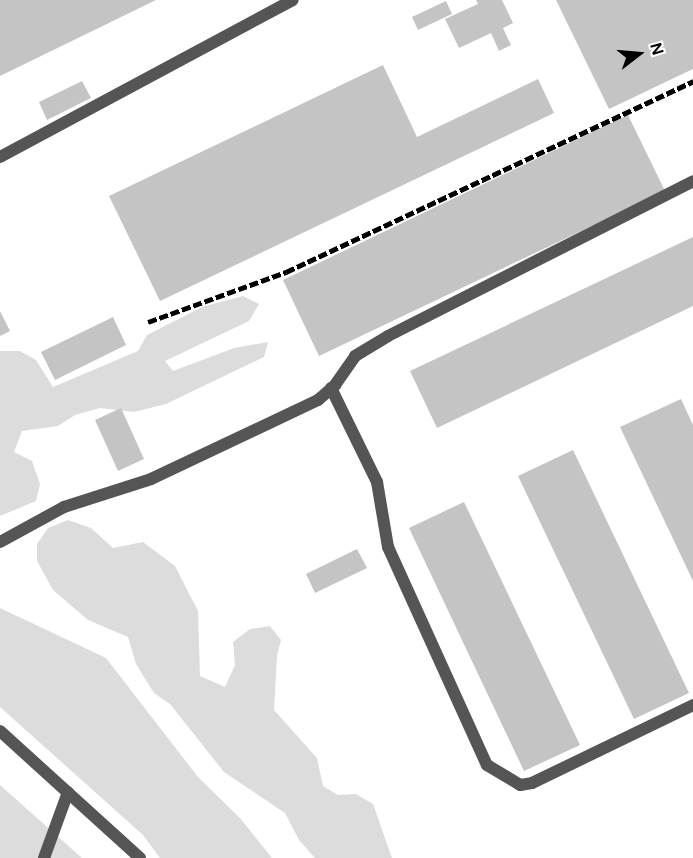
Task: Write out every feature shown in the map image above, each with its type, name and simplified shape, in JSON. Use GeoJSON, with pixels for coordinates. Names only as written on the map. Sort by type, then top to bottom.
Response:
{"type":"FeatureCollection","features":[{"type":"Feature","properties":{"kind":"street"},"geometry":{"type":"LineString","coordinates":[[0,157],[293,0]]}},
{"type":"Feature","properties":{"kind":"street"},"geometry":{"type":"LineString","coordinates":[[0,542],[64,507],[151,479],[318,400],[331,388],[355,356],[387,336],[693,181]]}},
{"type":"Feature","properties":{"kind":"street"},"geometry":{"type":"LineString","coordinates":[[331,388],[377,482],[388,547],[487,765],[520,785],[532,783],[693,705]]}},
{"type":"Feature","properties":{"kind":"street"},"geometry":{"type":"LineString","coordinates":[[0,730],[140,858]]}},
{"type":"Feature","properties":{"kind":"street"},"geometry":{"type":"LineString","coordinates":[[44,858],[68,792]]}},
{"type":"Feature","properties":{"kind":"shaded area"},"geometry":{"type":"Polygon","coordinates":[[[243,296],[259,304],[249,321],[165,361],[173,371],[234,348],[268,342],[264,357],[166,404],[134,412],[100,408],[75,415],[58,426],[22,431],[14,452],[32,461],[40,484],[36,501],[0,516],[0,351],[20,351],[36,360],[53,387],[138,351],[147,335],[202,307],[243,296]]]}},
{"type":"Feature","properties":{"kind":"shaded area"},"geometry":{"type":"Polygon","coordinates":[[[68,520],[91,528],[113,548],[143,542],[175,566],[198,611],[200,676],[225,687],[235,665],[233,642],[250,629],[270,626],[281,640],[277,655],[274,710],[317,758],[323,786],[338,795],[356,794],[373,804],[392,858],[315,858],[299,840],[285,813],[224,772],[170,704],[154,693],[136,664],[128,637],[88,620],[53,590],[37,561],[37,544],[48,528],[68,520]]]}},
{"type":"Feature","properties":{"kind":"shaded area"},"geometry":{"type":"Polygon","coordinates":[[[0,608],[106,658],[198,777],[240,818],[272,858],[160,858],[143,835],[0,707],[0,608]]]}},
{"type":"Feature","properties":{"kind":"shaded area"},"geometry":{"type":"Polygon","coordinates":[[[0,785],[82,858],[0,858],[0,785]]]}},
{"type":"Feature","properties":{"kind":"building"},"geometry":{"type":"Polygon","coordinates":[[[0,0],[156,0],[0,76],[0,0]]]}},
{"type":"Feature","properties":{"kind":"building"},"geometry":{"type":"Polygon","coordinates":[[[476,0],[502,0],[513,23],[503,28],[511,45],[499,51],[491,33],[459,48],[445,19],[478,4],[476,0]]]}},
{"type":"Feature","properties":{"kind":"building"},"geometry":{"type":"Polygon","coordinates":[[[556,0],[693,0],[693,69],[609,109],[556,0]]]}},
{"type":"Feature","properties":{"kind":"building"},"geometry":{"type":"Polygon","coordinates":[[[446,1],[452,14],[418,30],[412,17],[446,1]]]}},
{"type":"Feature","properties":{"kind":"building"},"geometry":{"type":"Polygon","coordinates":[[[383,65],[417,137],[538,79],[554,113],[160,301],[109,196],[383,65]]]}},
{"type":"Feature","properties":{"kind":"building"},"geometry":{"type":"Polygon","coordinates":[[[82,81],[91,98],[47,120],[39,102],[82,81]]]}},
{"type":"Feature","properties":{"kind":"building"},"geometry":{"type":"Polygon","coordinates":[[[628,115],[665,191],[319,356],[283,280],[628,115]]]}},
{"type":"Feature","properties":{"kind":"building"},"geometry":{"type":"Polygon","coordinates":[[[693,237],[693,306],[437,428],[410,371],[693,237]]]}},
{"type":"Feature","properties":{"kind":"building"},"geometry":{"type":"Polygon","coordinates":[[[0,311],[10,331],[0,336],[0,311]]]}},
{"type":"Feature","properties":{"kind":"building"},"geometry":{"type":"Polygon","coordinates":[[[113,317],[126,345],[55,380],[41,352],[113,317]]]}},
{"type":"Feature","properties":{"kind":"building"},"geometry":{"type":"Polygon","coordinates":[[[681,399],[693,425],[693,581],[620,427],[681,399]]]}},
{"type":"Feature","properties":{"kind":"building"},"geometry":{"type":"Polygon","coordinates":[[[121,408],[144,459],[118,471],[95,420],[121,408]]]}},
{"type":"Feature","properties":{"kind":"building"},"geometry":{"type":"Polygon","coordinates":[[[573,450],[689,693],[634,719],[518,476],[573,450]]]}},
{"type":"Feature","properties":{"kind":"building"},"geometry":{"type":"Polygon","coordinates":[[[464,502],[580,745],[524,771],[409,528],[464,502]]]}},
{"type":"Feature","properties":{"kind":"building"},"geometry":{"type":"Polygon","coordinates":[[[357,549],[367,568],[315,593],[306,574],[357,549]]]}},
{"type":"Feature","properties":{"kind":"railway"},"geometry":{"type":"LineString","coordinates":[[148,322],[286,272],[693,81]]}}]}
